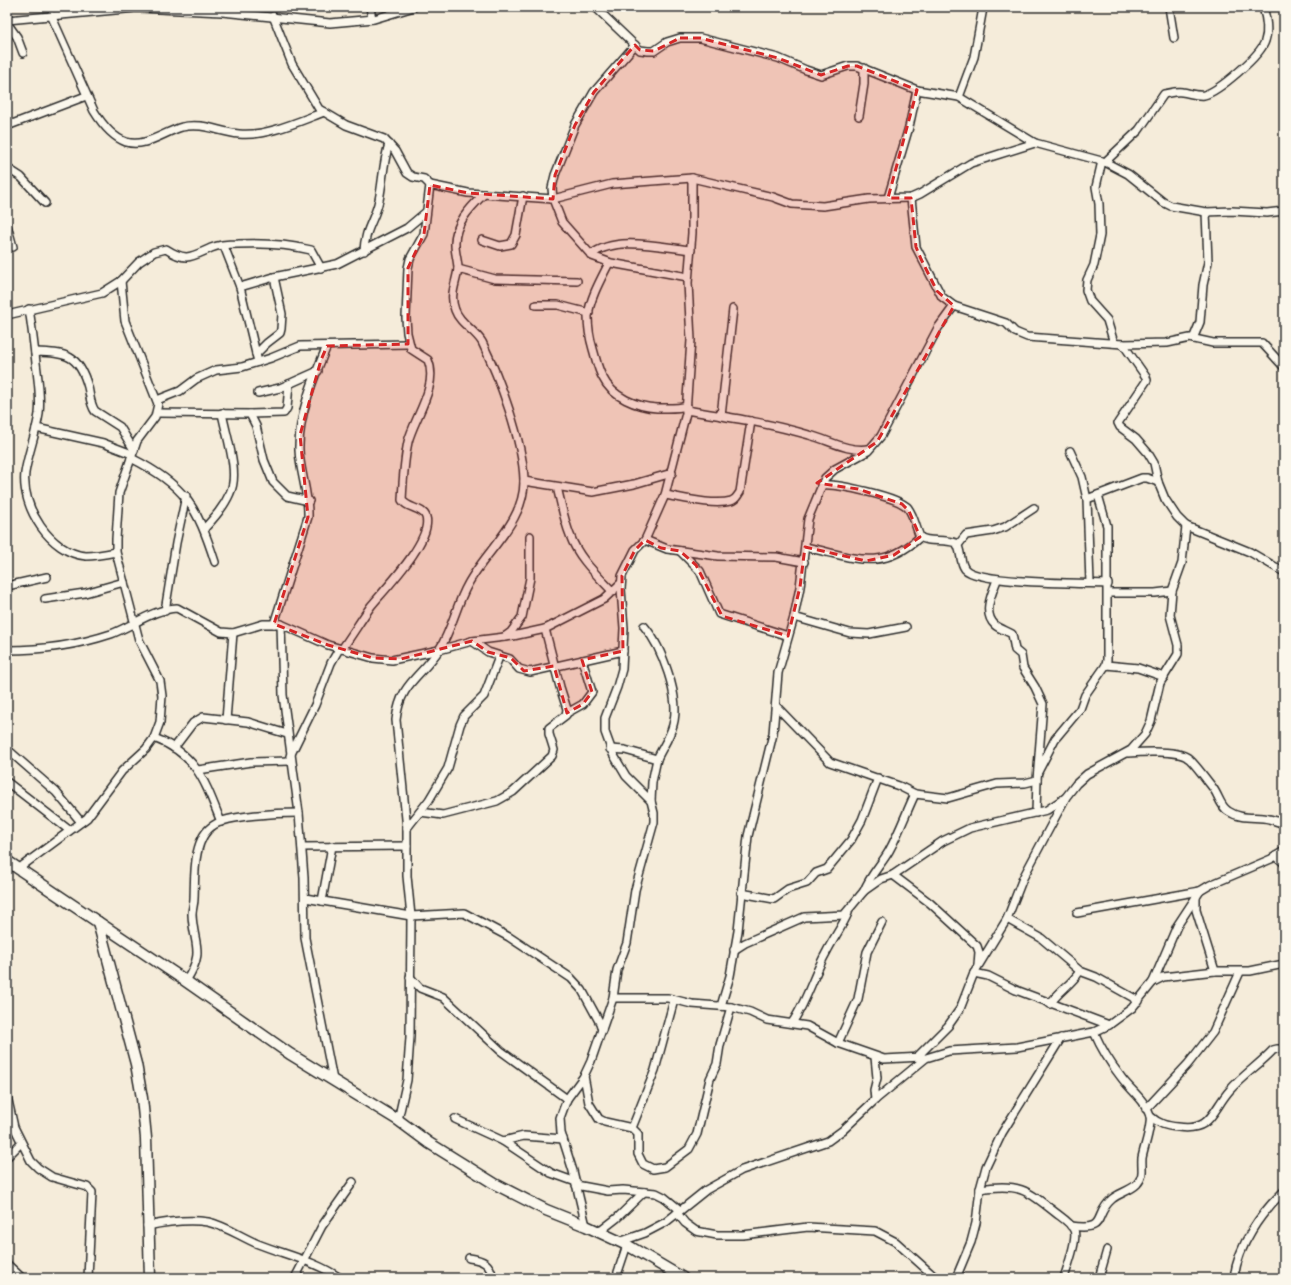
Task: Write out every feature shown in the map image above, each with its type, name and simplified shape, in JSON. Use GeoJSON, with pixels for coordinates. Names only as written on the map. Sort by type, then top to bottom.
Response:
{"type":"FeatureCollection","features":[{"type":"Feature","properties":{"kind":"main road"},"geometry":{"type":"LineString","coordinates":[[7,862],[186,981],[290,1054],[398,1120],[429,1143],[514,1195],[599,1232],[683,1278]]}},
{"type":"Feature","properties":{"kind":"main road"},"geometry":{"type":"LineString","coordinates":[[98,922],[136,1064],[142,1098],[146,1138],[147,1226],[150,1278]]}},
{"type":"Feature","properties":{"kind":"street"},"geometry":{"type":"LineString","coordinates":[[370,7],[372,20]]}},
{"type":"Feature","properties":{"kind":"street"},"geometry":{"type":"LineString","coordinates":[[7,20],[90,9],[137,8],[222,12],[330,23],[372,20],[414,7]]}},
{"type":"Feature","properties":{"kind":"street"},"geometry":{"type":"LineString","coordinates":[[595,7],[640,50],[654,51],[667,42],[680,38],[700,38],[778,58],[821,75],[848,66],[864,68],[917,90],[959,97],[1035,143],[1104,162],[1128,174],[1163,202],[1183,209],[1206,212],[1232,211],[1266,213],[1284,211]]}},
{"type":"Feature","properties":{"kind":"street"},"geometry":{"type":"LineString","coordinates":[[1169,7],[1174,38]]}},
{"type":"Feature","properties":{"kind":"street"},"geometry":{"type":"LineString","coordinates":[[1114,343],[1107,320],[1090,301],[1086,290],[1087,280],[1094,265],[1100,235],[1099,204],[1096,187],[1104,162],[1139,130],[1164,94],[1182,92],[1199,96],[1226,83],[1237,73],[1265,41],[1266,29],[1262,7]]}},
{"type":"Feature","properties":{"kind":"street"},"geometry":{"type":"LineString","coordinates":[[959,97],[974,57],[983,8]]}},
{"type":"Feature","properties":{"kind":"street"},"geometry":{"type":"LineString","coordinates":[[51,15],[86,96],[102,125],[116,137],[127,142],[140,143],[170,131],[192,126],[211,128],[239,134],[253,133],[292,124],[324,112]]}},
{"type":"Feature","properties":{"kind":"street"},"geometry":{"type":"LineString","coordinates":[[273,16],[292,64],[319,109],[346,125],[384,139],[389,144],[407,173],[413,177],[424,179],[430,185],[484,194],[553,199],[612,184],[692,178],[803,206],[823,206],[850,201],[911,198],[972,163],[1035,143]]}},
{"type":"Feature","properties":{"kind":"street"},"geometry":{"type":"LineString","coordinates":[[7,23],[17,38],[23,53]]}},
{"type":"Feature","properties":{"kind":"street"},"geometry":{"type":"LineString","coordinates":[[635,45],[594,92],[575,125],[555,175],[552,188],[553,199],[562,222],[591,255],[609,262],[688,277]]}},
{"type":"Feature","properties":{"kind":"street"},"geometry":{"type":"LineString","coordinates":[[859,116],[864,84],[864,68]]}},
{"type":"Feature","properties":{"kind":"street"},"geometry":{"type":"LineString","coordinates":[[888,198],[909,126],[917,90]]}},
{"type":"Feature","properties":{"kind":"street"},"geometry":{"type":"LineString","coordinates":[[7,126],[86,96]]}},
{"type":"Feature","properties":{"kind":"street"},"geometry":{"type":"LineString","coordinates":[[364,251],[365,234],[379,200],[384,161],[389,144]]}},
{"type":"Feature","properties":{"kind":"street"},"geometry":{"type":"LineString","coordinates":[[7,168],[21,178],[45,203]]}},
{"type":"Feature","properties":{"kind":"street"},"geometry":{"type":"LineString","coordinates":[[651,801],[626,776],[610,749],[605,732],[605,718],[622,669],[624,619],[621,583],[627,563],[635,550],[645,540],[665,495],[672,473],[686,408],[691,340],[688,277],[691,250],[692,178]]}},
{"type":"Feature","properties":{"kind":"street"},"geometry":{"type":"LineString","coordinates":[[291,758],[315,705],[331,663],[378,597],[406,564],[421,540],[427,523],[426,516],[422,512],[404,503],[402,500],[408,444],[412,429],[424,405],[429,380],[428,360],[414,352],[408,344],[406,318],[408,268],[410,259],[424,234],[430,185]]}},
{"type":"Feature","properties":{"kind":"street"},"geometry":{"type":"LineString","coordinates":[[398,1120],[407,1080],[410,1037],[411,916],[407,876],[407,828],[396,720],[397,706],[406,687],[439,650],[473,575],[511,523],[519,507],[524,481],[517,440],[503,394],[481,341],[459,318],[453,303],[452,295],[458,269],[454,244],[456,233],[466,214],[484,194]]}},
{"type":"Feature","properties":{"kind":"street"},"geometry":{"type":"LineString","coordinates":[[482,240],[500,246],[511,244],[516,235],[523,196]]}},
{"type":"Feature","properties":{"kind":"street"},"geometry":{"type":"LineString","coordinates":[[911,198],[916,247],[918,253],[937,291],[954,306],[1000,321],[1020,335],[1027,337],[1123,344],[1167,343],[1193,339],[1213,343],[1262,343],[1284,367]]}},
{"type":"Feature","properties":{"kind":"street"},"geometry":{"type":"LineString","coordinates":[[240,286],[274,277],[337,264],[407,228],[426,212]]}},
{"type":"Feature","properties":{"kind":"street"},"geometry":{"type":"LineString","coordinates":[[1193,339],[1200,322],[1203,285],[1208,262],[1206,212]]}},
{"type":"Feature","properties":{"kind":"street"},"geometry":{"type":"LineString","coordinates":[[7,224],[13,247]]}},
{"type":"Feature","properties":{"kind":"street"},"geometry":{"type":"LineString","coordinates":[[7,315],[102,293],[121,281],[139,262],[154,252],[166,249],[177,256],[195,257],[212,248],[239,244],[289,245],[311,250],[321,268]]}},
{"type":"Feature","properties":{"kind":"street"},"geometry":{"type":"LineString","coordinates":[[591,255],[600,248],[616,244],[691,250]]}},
{"type":"Feature","properties":{"kind":"street"},"geometry":{"type":"LineString","coordinates":[[224,246],[240,286],[258,362]]}},
{"type":"Feature","properties":{"kind":"street"},"geometry":{"type":"LineString","coordinates":[[609,262],[592,301],[589,313],[590,336],[598,368],[603,379],[611,390],[621,397],[651,408],[686,408],[721,416],[751,420],[810,435],[853,450],[870,449]]}},
{"type":"Feature","properties":{"kind":"street"},"geometry":{"type":"LineString","coordinates":[[458,269],[495,279],[577,281]]}},
{"type":"Feature","properties":{"kind":"street"},"geometry":{"type":"LineString","coordinates":[[256,354],[280,333],[282,329],[282,314],[274,277]]}},
{"type":"Feature","properties":{"kind":"street"},"geometry":{"type":"LineString","coordinates":[[18,869],[81,822],[98,804],[122,771],[146,749],[154,738],[162,710],[160,681],[139,640],[116,552],[117,506],[119,493],[132,454],[142,434],[157,413],[157,400],[125,321],[121,281]]}},
{"type":"Feature","properties":{"kind":"street"},"geometry":{"type":"LineString","coordinates":[[536,305],[558,305],[589,313]]}},
{"type":"Feature","properties":{"kind":"street"},"geometry":{"type":"LineString","coordinates":[[721,1006],[730,976],[738,931],[748,836],[770,751],[776,706],[778,673],[794,617],[804,562],[808,519],[821,485],[828,475],[835,469],[870,449],[881,436],[936,333],[954,306]]}},
{"type":"Feature","properties":{"kind":"street"},"geometry":{"type":"LineString","coordinates":[[28,309],[36,352],[40,396],[36,428],[25,475],[28,504],[33,517],[44,531],[61,546],[85,556],[116,552]]}},
{"type":"Feature","properties":{"kind":"street"},"geometry":{"type":"LineString","coordinates":[[721,416],[733,309]]}},
{"type":"Feature","properties":{"kind":"street"},"geometry":{"type":"LineString","coordinates":[[157,400],[180,391],[196,379],[216,370],[242,367],[300,346],[408,344]]}},
{"type":"Feature","properties":{"kind":"street"},"geometry":{"type":"LineString","coordinates":[[1123,344],[1147,380],[1118,423],[1120,427],[1136,439],[1148,453],[1154,463],[1158,482],[1171,509],[1186,526],[1250,552],[1284,572]]}},
{"type":"Feature","properties":{"kind":"street"},"geometry":{"type":"LineString","coordinates":[[327,346],[302,422],[300,436],[301,465],[309,501],[308,517],[278,624],[287,734],[302,847],[305,898],[305,938],[333,1080]]}},
{"type":"Feature","properties":{"kind":"street"},"geometry":{"type":"LineString","coordinates":[[36,352],[63,354],[72,358],[85,378],[95,411],[120,427],[132,454]]}},
{"type":"Feature","properties":{"kind":"street"},"geometry":{"type":"LineString","coordinates":[[258,393],[288,384],[318,371]]}},
{"type":"Feature","properties":{"kind":"street"},"geometry":{"type":"LineString","coordinates":[[157,413],[284,413],[288,403],[288,384]]}},
{"type":"Feature","properties":{"kind":"street"},"geometry":{"type":"LineString","coordinates":[[204,529],[222,507],[231,492],[233,482],[233,463],[222,413]]}},
{"type":"Feature","properties":{"kind":"street"},"geometry":{"type":"LineString","coordinates":[[250,414],[256,426],[264,460],[273,482],[287,496],[309,501]]}},
{"type":"Feature","properties":{"kind":"street"},"geometry":{"type":"LineString","coordinates":[[665,495],[716,502],[731,501],[737,497],[740,492],[751,420]]}},
{"type":"Feature","properties":{"kind":"street"},"geometry":{"type":"LineString","coordinates":[[36,428],[103,443],[132,454],[186,496],[204,529],[215,562]]}},
{"type":"Feature","properties":{"kind":"street"},"geometry":{"type":"LineString","coordinates":[[1070,451],[1082,478],[1087,499],[1090,583]]}},
{"type":"Feature","properties":{"kind":"street"},"geometry":{"type":"LineString","coordinates":[[524,481],[557,488],[593,492],[634,484],[672,473]]}},
{"type":"Feature","properties":{"kind":"street"},"geometry":{"type":"LineString","coordinates":[[1087,499],[1142,478],[1147,478],[1158,482]]}},
{"type":"Feature","properties":{"kind":"street"},"geometry":{"type":"LineString","coordinates":[[821,485],[837,485],[858,489],[902,504],[909,511],[920,537],[926,540],[946,539],[958,545],[965,568],[969,571],[997,580],[1108,584]]}},
{"type":"Feature","properties":{"kind":"street"},"geometry":{"type":"LineString","coordinates":[[557,488],[570,536],[574,545],[589,566],[613,592]]}},
{"type":"Feature","properties":{"kind":"street"},"geometry":{"type":"LineString","coordinates":[[1038,772],[1055,739],[1080,709],[1085,695],[1106,665],[1108,593],[1107,526],[1098,495]]}},
{"type":"Feature","properties":{"kind":"street"},"geometry":{"type":"LineString","coordinates":[[165,610],[176,543],[186,496]]}},
{"type":"Feature","properties":{"kind":"street"},"geometry":{"type":"LineString","coordinates":[[958,545],[966,535],[993,531],[1005,527],[1034,508]]}},
{"type":"Feature","properties":{"kind":"street"},"geometry":{"type":"LineString","coordinates":[[917,1057],[955,1017],[964,1002],[978,965],[1007,919],[1023,878],[1066,798],[1076,784],[1087,774],[1128,753],[1140,741],[1151,721],[1156,695],[1164,677],[1174,664],[1178,654],[1178,645],[1170,615],[1172,591],[1182,563],[1186,526]]}},
{"type":"Feature","properties":{"kind":"street"},"geometry":{"type":"LineString","coordinates":[[504,637],[518,624],[522,617],[530,578],[530,536]]}},
{"type":"Feature","properties":{"kind":"street"},"geometry":{"type":"LineString","coordinates":[[805,547],[866,561],[899,553],[920,537]]}},
{"type":"Feature","properties":{"kind":"street"},"geometry":{"type":"LineString","coordinates":[[645,540],[661,548],[680,551],[718,556],[776,557],[804,562]]}},
{"type":"Feature","properties":{"kind":"street"},"geometry":{"type":"LineString","coordinates":[[680,551],[700,571],[719,614],[788,636]]}},
{"type":"Feature","properties":{"kind":"street"},"geometry":{"type":"LineString","coordinates":[[7,586],[47,576]]}},
{"type":"Feature","properties":{"kind":"street"},"geometry":{"type":"LineString","coordinates":[[997,580],[989,602],[990,614],[996,626],[1012,634],[1015,650],[1021,655],[1023,668],[1043,704],[1038,772],[1036,780],[1036,813]]}},
{"type":"Feature","properties":{"kind":"street"},"geometry":{"type":"LineString","coordinates":[[45,599],[85,593],[124,582]]}},
{"type":"Feature","properties":{"kind":"street"},"geometry":{"type":"LineString","coordinates":[[7,650],[47,648],[96,638],[112,633],[134,622],[165,610],[177,608],[214,629],[232,633],[263,624],[278,624],[340,649],[373,658],[392,660],[472,641],[527,634],[545,629],[604,598],[613,592],[621,583]]}},
{"type":"Feature","properties":{"kind":"street"},"geometry":{"type":"LineString","coordinates":[[1108,593],[1155,593],[1172,591]]}},
{"type":"Feature","properties":{"kind":"street"},"geometry":{"type":"LineString","coordinates":[[794,617],[850,633],[869,634],[906,627]]}},
{"type":"Feature","properties":{"kind":"street"},"geometry":{"type":"LineString","coordinates":[[586,1226],[563,1139],[560,1118],[567,1099],[584,1076],[613,998],[617,970],[627,943],[635,890],[654,822],[654,813],[651,801],[652,782],[657,759],[674,724],[673,689],[668,672],[655,640],[644,626]]}},
{"type":"Feature","properties":{"kind":"street"},"geometry":{"type":"LineString","coordinates":[[545,629],[567,713]]}},
{"type":"Feature","properties":{"kind":"street"},"geometry":{"type":"LineString","coordinates":[[226,720],[232,633]]}},
{"type":"Feature","properties":{"kind":"street"},"geometry":{"type":"LineString","coordinates":[[472,641],[499,657],[510,659],[516,666],[524,671],[534,672],[554,666],[623,651]]}},
{"type":"Feature","properties":{"kind":"street"},"geometry":{"type":"LineString","coordinates":[[407,828],[420,812],[448,768],[464,716],[484,696],[499,657]]}},
{"type":"Feature","properties":{"kind":"street"},"geometry":{"type":"LineString","coordinates":[[420,812],[443,815],[497,801],[506,796],[552,756],[554,750],[548,734],[549,728],[567,713],[583,704],[590,697],[592,692],[582,660]]}},
{"type":"Feature","properties":{"kind":"street"},"geometry":{"type":"LineString","coordinates":[[1106,665],[1138,668],[1164,677]]}},
{"type":"Feature","properties":{"kind":"street"},"geometry":{"type":"LineString","coordinates":[[776,706],[788,721],[816,746],[827,760],[878,778],[915,794],[948,798],[997,784],[1025,783],[1036,780]]}},
{"type":"Feature","properties":{"kind":"street"},"geometry":{"type":"LineString","coordinates":[[174,748],[193,723],[199,718],[207,717],[248,722],[287,734]]}},
{"type":"Feature","properties":{"kind":"street"},"geometry":{"type":"LineString","coordinates":[[154,738],[174,748],[198,770],[221,822]]}},
{"type":"Feature","properties":{"kind":"street"},"geometry":{"type":"LineString","coordinates":[[7,749],[56,792],[81,822]]}},
{"type":"Feature","properties":{"kind":"street"},"geometry":{"type":"LineString","coordinates":[[610,749],[625,750],[657,759]]}},
{"type":"Feature","properties":{"kind":"street"},"geometry":{"type":"LineString","coordinates":[[1128,753],[1175,753],[1184,756],[1193,763],[1210,784],[1224,808],[1228,811],[1243,817],[1269,819],[1284,824]]}},
{"type":"Feature","properties":{"kind":"street"},"geometry":{"type":"LineString","coordinates":[[198,770],[291,758]]}},
{"type":"Feature","properties":{"kind":"street"},"geometry":{"type":"LineString","coordinates":[[741,893],[774,899],[788,888],[807,883],[816,873],[827,869],[851,840],[862,820],[878,778]]}},
{"type":"Feature","properties":{"kind":"street"},"geometry":{"type":"LineString","coordinates":[[7,782],[70,830]]}},
{"type":"Feature","properties":{"kind":"street"},"geometry":{"type":"LineString","coordinates":[[864,891],[868,878],[892,845],[915,794]]}},
{"type":"Feature","properties":{"kind":"street"},"geometry":{"type":"LineString","coordinates":[[792,1023],[811,988],[825,953],[837,935],[857,897],[864,891],[881,879],[893,875],[931,848],[964,830],[1047,810],[1066,798]]}},
{"type":"Feature","properties":{"kind":"street"},"geometry":{"type":"LineString","coordinates":[[186,981],[192,972],[198,952],[192,914],[196,854],[210,829],[221,822],[257,815],[298,813]]}},
{"type":"Feature","properties":{"kind":"street"},"geometry":{"type":"LineString","coordinates":[[322,901],[332,846]]}},
{"type":"Feature","properties":{"kind":"street"},"geometry":{"type":"LineString","coordinates":[[302,847],[407,846]]}},
{"type":"Feature","properties":{"kind":"street"},"geometry":{"type":"LineString","coordinates":[[616,1278],[623,1244],[666,1222],[706,1190],[742,1170],[828,1141],[843,1130],[875,1100],[926,1058],[949,1051],[1017,1046],[1094,1032],[1109,1025],[1139,1001],[1153,982],[1177,926],[1198,893],[1210,884],[1276,856],[1284,851]]}},
{"type":"Feature","properties":{"kind":"street"},"geometry":{"type":"LineString","coordinates":[[1276,856],[1284,863]]}},
{"type":"Feature","properties":{"kind":"street"},"geometry":{"type":"LineString","coordinates":[[893,875],[930,904],[977,946],[979,952],[978,965]]}},
{"type":"Feature","properties":{"kind":"street"},"geometry":{"type":"LineString","coordinates":[[1076,914],[1198,893]]}},
{"type":"Feature","properties":{"kind":"street"},"geometry":{"type":"LineString","coordinates":[[1198,893],[1196,910],[1215,971]]}},
{"type":"Feature","properties":{"kind":"street"},"geometry":{"type":"LineString","coordinates":[[305,898],[411,916],[464,912],[508,936],[560,970],[576,983],[596,1015],[602,1030]]}},
{"type":"Feature","properties":{"kind":"street"},"geometry":{"type":"LineString","coordinates":[[734,950],[804,917],[840,916],[844,915],[849,910]]}},
{"type":"Feature","properties":{"kind":"street"},"geometry":{"type":"LineString","coordinates":[[1007,919],[1041,938],[1080,971],[1110,984],[1123,994],[1139,1001]]}},
{"type":"Feature","properties":{"kind":"street"},"geometry":{"type":"LineString","coordinates":[[838,1043],[858,999],[867,952],[882,922]]}},
{"type":"Feature","properties":{"kind":"street"},"geometry":{"type":"LineString","coordinates":[[1153,982],[1163,977],[1215,971],[1240,972],[1284,964]]}},
{"type":"Feature","properties":{"kind":"street"},"geometry":{"type":"LineString","coordinates":[[1050,1004],[1058,993],[1072,982],[1080,971]]}},
{"type":"Feature","properties":{"kind":"street"},"geometry":{"type":"LineString","coordinates":[[1146,1108],[1188,1064],[1213,1032],[1240,972]]}},
{"type":"Feature","properties":{"kind":"street"},"geometry":{"type":"LineString","coordinates":[[974,973],[988,976],[1016,990],[1050,1004],[1109,1025]]}},
{"type":"Feature","properties":{"kind":"street"},"geometry":{"type":"LineString","coordinates":[[410,978],[420,988],[442,997],[501,1051],[567,1099]]}},
{"type":"Feature","properties":{"kind":"street"},"geometry":{"type":"LineString","coordinates":[[613,998],[674,1000],[692,1004],[730,1007],[750,1012],[767,1020],[807,1026],[838,1043],[876,1057],[889,1060],[917,1057],[926,1058]]}},
{"type":"Feature","properties":{"kind":"street"},"geometry":{"type":"LineString","coordinates":[[632,1128],[656,1070],[674,1000]]}},
{"type":"Feature","properties":{"kind":"street"},"geometry":{"type":"LineString","coordinates":[[584,1076],[589,1103],[599,1119],[605,1122],[632,1128],[638,1134],[638,1154],[644,1164],[653,1169],[665,1167],[688,1149],[697,1134],[710,1079],[718,1060],[720,1045],[730,1007]]}},
{"type":"Feature","properties":{"kind":"street"},"geometry":{"type":"LineString","coordinates":[[1094,1032],[1118,1073],[1136,1092],[1150,1116],[1158,1123],[1166,1126],[1188,1128],[1200,1126],[1211,1117],[1229,1091],[1273,1050],[1284,1049]]}},
{"type":"Feature","properties":{"kind":"street"},"geometry":{"type":"LineString","coordinates":[[956,1278],[971,1242],[976,1223],[980,1188],[986,1167],[1002,1133],[1061,1038]]}},
{"type":"Feature","properties":{"kind":"street"},"geometry":{"type":"LineString","coordinates":[[875,1100],[874,1090],[877,1078],[876,1057]]}},
{"type":"Feature","properties":{"kind":"street"},"geometry":{"type":"LineString","coordinates":[[7,1096],[11,1127],[31,1161],[43,1172],[58,1179],[87,1187],[92,1192],[88,1278]]}},
{"type":"Feature","properties":{"kind":"street"},"geometry":{"type":"LineString","coordinates":[[980,1188],[1006,1186],[1017,1188],[1037,1198],[1072,1226],[1085,1228],[1094,1226],[1101,1218],[1110,1201],[1132,1188],[1140,1180],[1143,1170],[1142,1158],[1150,1116]]}},
{"type":"Feature","properties":{"kind":"street"},"geometry":{"type":"LineString","coordinates":[[455,1119],[503,1141],[551,1173],[576,1184],[608,1191],[656,1193],[664,1197],[679,1212],[685,1222],[696,1231],[717,1235],[743,1235],[808,1227],[875,1230],[896,1242],[936,1278]]}},
{"type":"Feature","properties":{"kind":"street"},"geometry":{"type":"LineString","coordinates":[[503,1141],[524,1136],[563,1139]]}},
{"type":"Feature","properties":{"kind":"street"},"geometry":{"type":"LineString","coordinates":[[7,1157],[21,1143]]}},
{"type":"Feature","properties":{"kind":"street"},"geometry":{"type":"LineString","coordinates":[[295,1278],[322,1226],[352,1182]]}},
{"type":"Feature","properties":{"kind":"street"},"geometry":{"type":"LineString","coordinates":[[1234,1278],[1242,1252],[1252,1233],[1272,1203],[1284,1191]]}},
{"type":"Feature","properties":{"kind":"street"},"geometry":{"type":"LineString","coordinates":[[599,1232],[617,1218],[644,1192]]}},
{"type":"Feature","properties":{"kind":"street"},"geometry":{"type":"LineString","coordinates":[[147,1226],[171,1222],[207,1222],[227,1228],[259,1244],[321,1266],[340,1278]]}},
{"type":"Feature","properties":{"kind":"street"},"geometry":{"type":"LineString","coordinates":[[1064,1278],[1075,1236],[1072,1226]]}},
{"type":"Feature","properties":{"kind":"street"},"geometry":{"type":"LineString","coordinates":[[1099,1278],[1107,1250]]}},
{"type":"Feature","properties":{"kind":"street"},"geometry":{"type":"LineString","coordinates":[[469,1258],[487,1264],[490,1267],[493,1278]]}},
{"type":"Feature","properties":{"kind":"street"},"geometry":{"type":"LineString","coordinates":[[7,1264],[22,1278]]}},
{"type":"Feature","properties":{"kind":"highlighted area"},"geometry":{"type":"Polygon","coordinates":[[[680,38],[700,38],[778,58],[821,75],[848,66],[857,66],[917,90],[888,198],[911,198],[916,247],[937,291],[954,306],[877,442],[817,483],[858,489],[902,504],[909,511],[920,537],[894,555],[866,561],[805,547],[800,587],[788,636],[722,616],[696,565],[680,551],[661,548],[645,540],[635,550],[622,576],[623,651],[582,660],[592,692],[583,704],[567,713],[554,666],[524,671],[511,658],[488,652],[472,641],[401,659],[373,658],[328,645],[274,624],[308,517],[300,435],[321,360],[327,346],[408,344],[408,268],[424,234],[430,185],[468,193],[553,199],[555,175],[575,125],[594,92],[635,45],[640,50],[654,51],[680,38]]]}}]}
